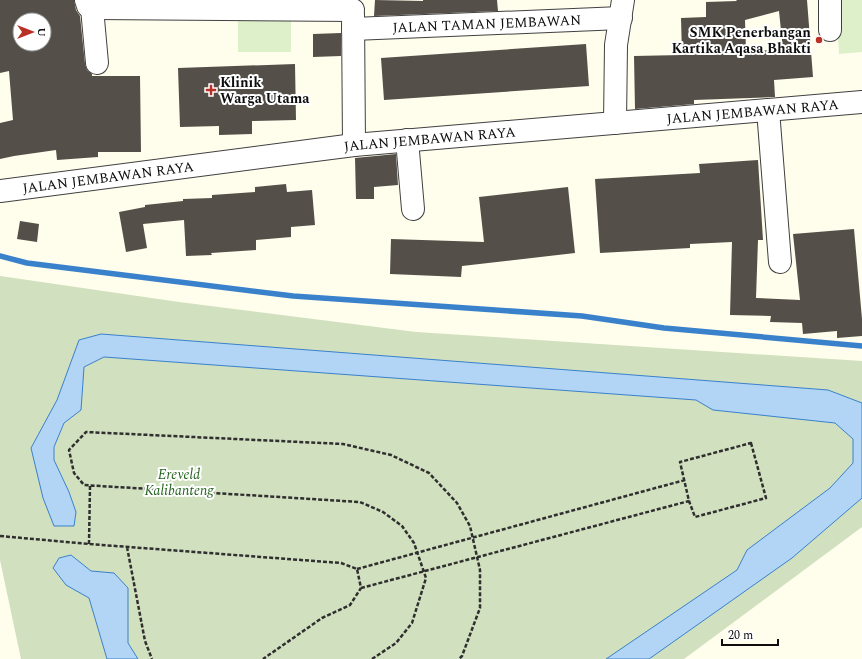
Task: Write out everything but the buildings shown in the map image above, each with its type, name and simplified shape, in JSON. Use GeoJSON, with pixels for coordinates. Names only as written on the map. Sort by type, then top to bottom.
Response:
{"type":"FeatureCollection","features":[{"type":"Feature","properties":{"kind":"street"},"geometry":{"type":"LineString","coordinates":[[830,0],[830,30]]}},
{"type":"Feature","properties":{"kind":"street"},"geometry":{"type":"LineString","coordinates":[[89,4],[96,63]]}},
{"type":"Feature","properties":{"kind":"street","name":"JALAN TAMAN JEMBAWAN"},"geometry":{"type":"LineString","coordinates":[[89,4],[353,13],[622,9]]}},
{"type":"Feature","properties":{"kind":"street"},"geometry":{"type":"LineString","coordinates":[[615,123],[616,45],[622,9]]}},
{"type":"Feature","properties":{"kind":"street"},"geometry":{"type":"LineString","coordinates":[[353,13],[354,145]]}},
{"type":"Feature","properties":{"kind":"street","name":"JALAN JEMBAWAN RAYA"},"geometry":{"type":"LineString","coordinates":[[0,191],[354,145],[862,102]]}},
{"type":"Feature","properties":{"kind":"street"},"geometry":{"type":"LineString","coordinates":[[768,110],[780,262]]}},
{"type":"Feature","properties":{"kind":"street"},"geometry":{"type":"LineString","coordinates":[[407,140],[413,209]]}},
{"type":"Feature","properties":{"kind":"path"},"geometry":{"type":"LineString","coordinates":[[372,659],[396,643],[412,623],[426,578],[414,543],[402,526],[383,512],[360,502],[84,485],[74,473],[69,450],[86,432],[343,444],[391,455],[429,473],[457,503],[470,526],[480,570],[480,608],[462,656],[459,659]]}},
{"type":"Feature","properties":{"kind":"path"},"geometry":{"type":"LineString","coordinates":[[751,443],[766,498],[695,517],[689,501],[680,462],[751,443]]}},
{"type":"Feature","properties":{"kind":"path"},"geometry":{"type":"LineString","coordinates":[[0,536],[341,563],[356,569],[685,480]]}},
{"type":"Feature","properties":{"kind":"path"},"geometry":{"type":"LineString","coordinates":[[89,544],[90,486]]}},
{"type":"Feature","properties":{"kind":"path"},"geometry":{"type":"LineString","coordinates":[[263,659],[322,618],[350,604],[361,588],[689,501]]}},
{"type":"Feature","properties":{"kind":"path"},"geometry":{"type":"LineString","coordinates":[[127,547],[145,641],[152,659]]}},
{"type":"Feature","properties":{"kind":"path"},"geometry":{"type":"LineString","coordinates":[[356,569],[361,588]]}},
{"type":"Feature","properties":{"kind":"green space"},"geometry":{"type":"Polygon","coordinates":[[[836,0],[862,0],[862,52],[839,54],[836,0]]]}},
{"type":"Feature","properties":{"kind":"green space"},"geometry":{"type":"Polygon","coordinates":[[[238,17],[291,17],[291,52],[238,52],[238,17]]]}},
{"type":"Feature","properties":{"kind":"green space","name":"Ereveld Kalibanteng"},"geometry":{"type":"Polygon","coordinates":[[[0,276],[179,302],[416,332],[862,361],[862,527],[684,659],[21,659],[0,560],[0,276]]]}},
{"type":"Feature","properties":{"kind":"water"},"geometry":{"type":"Polygon","coordinates":[[[101,334],[828,390],[862,403],[862,498],[792,558],[649,659],[606,659],[737,570],[747,550],[830,488],[853,463],[853,439],[835,423],[713,410],[696,400],[104,357],[84,367],[81,410],[64,423],[54,447],[54,460],[69,492],[76,512],[74,526],[54,526],[43,498],[31,448],[57,400],[79,340],[101,334]]]}},
{"type":"Feature","properties":{"kind":"water"},"geometry":{"type":"Polygon","coordinates":[[[71,555],[91,571],[114,573],[128,588],[128,643],[138,659],[107,659],[89,598],[66,585],[53,568],[59,558],[71,555]]]}},
{"type":"Feature","properties":{"kind":"waterway"},"geometry":{"type":"LineString","coordinates":[[0,256],[27,263],[293,296],[582,316],[664,328],[862,346]]}},
{"type":"Feature","properties":{"kind":"place","name":"SMK Penerbangan Kartika Aqasa Bhakti"},"geometry":{"type":"Point","coordinates":[819,40]}},
{"type":"Feature","properties":{"kind":"place","name":"Klinik Warga Utama"},"geometry":{"type":"Point","coordinates":[211,90]}}]}
